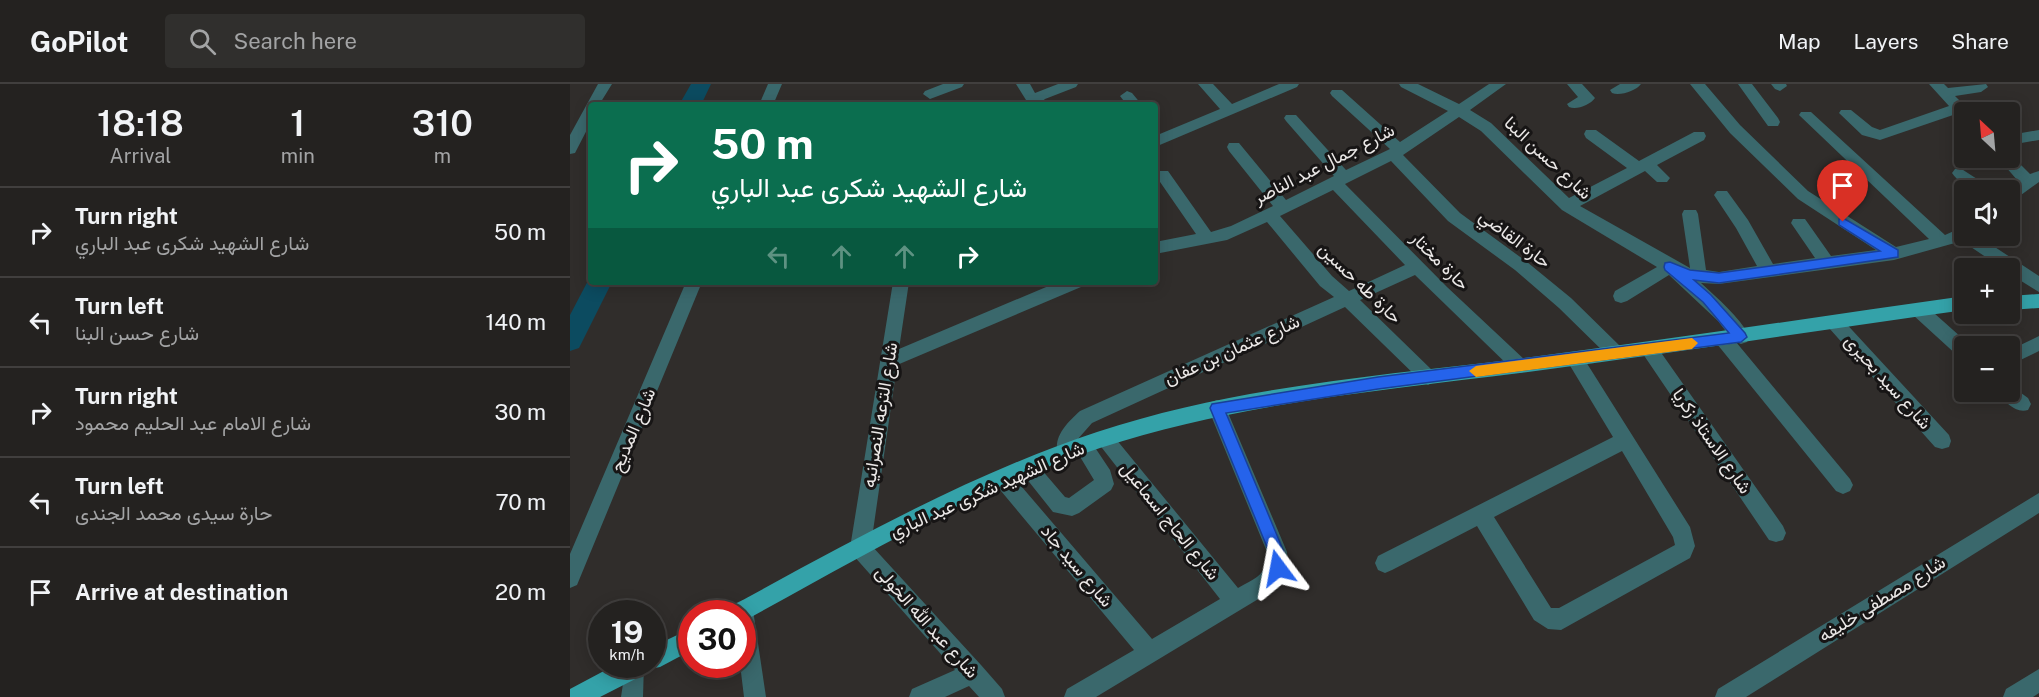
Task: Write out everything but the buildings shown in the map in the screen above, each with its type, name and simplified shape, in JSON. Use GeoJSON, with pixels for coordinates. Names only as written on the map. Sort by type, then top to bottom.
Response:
{"type":"FeatureCollection","features":[{"type":"Feature","properties":{"kind":"main road"},"geometry":{"type":"LineString","coordinates":[[2020,302],[2039,301]]}},
{"type":"Feature","properties":{"kind":"main road","name":"شارع الشهيد شكرى عبد الباري"},"geometry":{"type":"LineString","coordinates":[[756,603],[860,548],[1003,479],[1074,449],[1150,424],[1217,408],[1293,395],[1732,338],[1954,305]]}},
{"type":"Feature","properties":{"kind":"main road"},"geometry":{"type":"LineString","coordinates":[[577,697],[615,678]]}},
{"type":"Feature","properties":{"kind":"street"},"geometry":{"type":"LineString","coordinates":[[594,102],[605,84]]}},
{"type":"Feature","properties":{"kind":"street"},"geometry":{"type":"LineString","coordinates":[[767,102],[775,84]]}},
{"type":"Feature","properties":{"kind":"street"},"geometry":{"type":"LineString","coordinates":[[930,94],[957,84]]}},
{"type":"Feature","properties":{"kind":"street"},"geometry":{"type":"LineString","coordinates":[[1023,84],[1031,102]]}},
{"type":"Feature","properties":{"kind":"street"},"geometry":{"type":"LineString","coordinates":[[1033,102],[1071,84]]}},
{"type":"Feature","properties":{"kind":"street"},"geometry":{"type":"LineString","coordinates":[[1205,84],[1230,110]]}},
{"type":"Feature","properties":{"kind":"street"},"geometry":{"type":"LineString","coordinates":[[1158,136],[1230,110],[1292,84]]}},
{"type":"Feature","properties":{"kind":"street","name":"شارع حسن البنا"},"geometry":{"type":"LineString","coordinates":[[1406,84],[1459,110],[1499,138],[1567,206],[1670,267],[1707,298],[1732,338],[1843,484]]}},
{"type":"Feature","properties":{"kind":"street","name":"شارع جمال عبد الناصر"},"geometry":{"type":"LineString","coordinates":[[1158,247],[1175,242],[1208,240],[1228,234],[1396,152],[1499,84]]}},
{"type":"Feature","properties":{"kind":"street"},"geometry":{"type":"LineString","coordinates":[[1574,84],[1588,98],[1574,104]]}},
{"type":"Feature","properties":{"kind":"street"},"geometry":{"type":"LineString","coordinates":[[1617,90],[1634,84]]}},
{"type":"Feature","properties":{"kind":"street"},"geometry":{"type":"LineString","coordinates":[[1697,84],[1735,129],[1803,195],[1894,254]]}},
{"type":"Feature","properties":{"kind":"street"},"geometry":{"type":"LineString","coordinates":[[1745,84],[1773,122]]}},
{"type":"Feature","properties":{"kind":"street"},"geometry":{"type":"LineString","coordinates":[[1940,89],[1981,87]]}},
{"type":"Feature","properties":{"kind":"street"},"geometry":{"type":"LineString","coordinates":[[1940,89],[1954,104]]}},
{"type":"Feature","properties":{"kind":"street","name":"حارة القاضي"},"geometry":{"type":"LineString","coordinates":[[1337,93],[1396,152],[1454,217],[1521,266],[1565,303],[1616,353]]}},
{"type":"Feature","properties":{"kind":"street"},"geometry":{"type":"LineString","coordinates":[[570,115],[588,110]]}},
{"type":"Feature","properties":{"kind":"street"},"geometry":{"type":"LineString","coordinates":[[570,149],[588,113]]}},
{"type":"Feature","properties":{"kind":"street"},"geometry":{"type":"LineString","coordinates":[[1846,113],[1867,131],[1880,135],[1954,114]]}},
{"type":"Feature","properties":{"kind":"street"},"geometry":{"type":"LineString","coordinates":[[1806,115],[1942,242]]}},
{"type":"Feature","properties":{"kind":"street","name":"حارة مختار"},"geometry":{"type":"LineString","coordinates":[[1291,118],[1339,180],[1417,267],[1520,366]]}},
{"type":"Feature","properties":{"kind":"street"},"geometry":{"type":"LineString","coordinates":[[1591,134],[1662,178]]}},
{"type":"Feature","properties":{"kind":"street"},"geometry":{"type":"LineString","coordinates":[[2020,138],[2039,135]]}},
{"type":"Feature","properties":{"kind":"street"},"geometry":{"type":"LineString","coordinates":[[1567,206],[1699,136]]}},
{"type":"Feature","properties":{"kind":"street","name":"حارة طه حسين"},"geometry":{"type":"LineString","coordinates":[[1234,147],[1321,275],[1428,377]]}},
{"type":"Feature","properties":{"kind":"street"},"geometry":{"type":"LineString","coordinates":[[2020,168],[2034,178],[2020,189]]}},
{"type":"Feature","properties":{"kind":"street"},"geometry":{"type":"LineString","coordinates":[[1960,173],[1969,180]]}},
{"type":"Feature","properties":{"kind":"street"},"geometry":{"type":"LineString","coordinates":[[1163,175],[1208,240]]}},
{"type":"Feature","properties":{"kind":"street"},"geometry":{"type":"LineString","coordinates":[[1722,195],[1742,224],[1768,271]]}},
{"type":"Feature","properties":{"kind":"street"},"geometry":{"type":"LineString","coordinates":[[1690,214],[1699,277]]}},
{"type":"Feature","properties":{"kind":"street"},"geometry":{"type":"LineString","coordinates":[[1800,223],[1827,263]]}},
{"type":"Feature","properties":{"kind":"street"},"geometry":{"type":"LineString","coordinates":[[1621,296],[1670,267],[1699,277],[1719,278],[1894,254],[1954,238]]}},
{"type":"Feature","properties":{"kind":"street"},"geometry":{"type":"LineString","coordinates":[[1982,246],[2039,285]]}},
{"type":"Feature","properties":{"kind":"street","name":"شارع عثمان بن عفان"},"geometry":{"type":"LineString","coordinates":[[1074,449],[1069,434],[1086,417],[1417,267]]}},
{"type":"Feature","properties":{"kind":"street","name":"شارع المديح"},"geometry":{"type":"LineString","coordinates":[[570,578],[693,285]]}},
{"type":"Feature","properties":{"kind":"street","name":"شارع الترعه النصرانيه"},"geometry":{"type":"LineString","coordinates":[[860,548],[901,285]]}},
{"type":"Feature","properties":{"kind":"street"},"geometry":{"type":"LineString","coordinates":[[889,361],[1042,288],[1058,285]]}},
{"type":"Feature","properties":{"kind":"street"},"geometry":{"type":"LineString","coordinates":[[1919,310],[1954,342]]}},
{"type":"Feature","properties":{"kind":"street","name":"شارع سيد بحيرى"},"geometry":{"type":"LineString","coordinates":[[1835,323],[1942,441]]}},
{"type":"Feature","properties":{"kind":"street"},"geometry":{"type":"LineString","coordinates":[[2020,353],[2039,343]]}},
{"type":"Feature","properties":{"kind":"street","name":"شارع الاستاذ زكريا"},"geometry":{"type":"LineString","coordinates":[[1649,349],[1776,533]]}},
{"type":"Feature","properties":{"kind":"street"},"geometry":{"type":"LineString","coordinates":[[1480,514],[1542,613],[1548,618],[1561,619],[1679,555],[1685,546],[1683,534],[1575,359]]}},
{"type":"Feature","properties":{"kind":"street"},"geometry":{"type":"LineString","coordinates":[[1076,697],[1268,582],[1278,568],[1279,560],[1217,408]]}},
{"type":"Feature","properties":{"kind":"street","name":"شارع الحاج اسماعيل"},"geometry":{"type":"LineString","coordinates":[[1104,439],[1236,602]]}},
{"type":"Feature","properties":{"kind":"street"},"geometry":{"type":"LineString","coordinates":[[1385,563],[1625,440]]}},
{"type":"Feature","properties":{"kind":"street"},"geometry":{"type":"LineString","coordinates":[[1028,468],[1060,506],[1072,507],[1104,484],[1103,476],[1074,449]]}},
{"type":"Feature","properties":{"kind":"street","name":"شارع سيد جاد"},"geometry":{"type":"LineString","coordinates":[[1003,479],[1150,653]]}},
{"type":"Feature","properties":{"kind":"street","name":"شارع مصطفى خليفه"},"geometry":{"type":"LineString","coordinates":[[1726,697],[2039,502]]}},
{"type":"Feature","properties":{"kind":"street","name":"شارع عبد الله الخولى"},"geometry":{"type":"LineString","coordinates":[[860,548],[994,697]]}},
{"type":"Feature","properties":{"kind":"street"},"geometry":{"type":"LineString","coordinates":[[920,697],[973,673]]}},
{"type":"Feature","properties":{"kind":"street"},"geometry":{"type":"LineString","coordinates":[[632,697],[638,678]]}},
{"type":"Feature","properties":{"kind":"street"},"geometry":{"type":"LineString","coordinates":[[752,678],[756,697]]}},
{"type":"Feature","properties":{"kind":"street"},"geometry":{"type":"LineString","coordinates":[[2014,697],[2039,680]]}},
{"type":"Feature","properties":{"kind":"waterway"},"geometry":{"type":"LineString","coordinates":[[692,102],[701,84]]}},
{"type":"Feature","properties":{"kind":"waterway"},"geometry":{"type":"LineString","coordinates":[[570,340],[598,285]]}},
{"type":"Feature","properties":{"kind":"slow traffic"},"geometry":{"type":"LineString","coordinates":[[1476,371],[1692,343]]}},
{"type":"Feature","properties":{"kind":"route"},"geometry":{"type":"LineString","coordinates":[[1278,568],[1277,552],[1217,408],[1378,383],[1741,337],[1707,298],[1670,267],[1689,275],[1719,278],[1894,254],[1843,222]]}}]}
